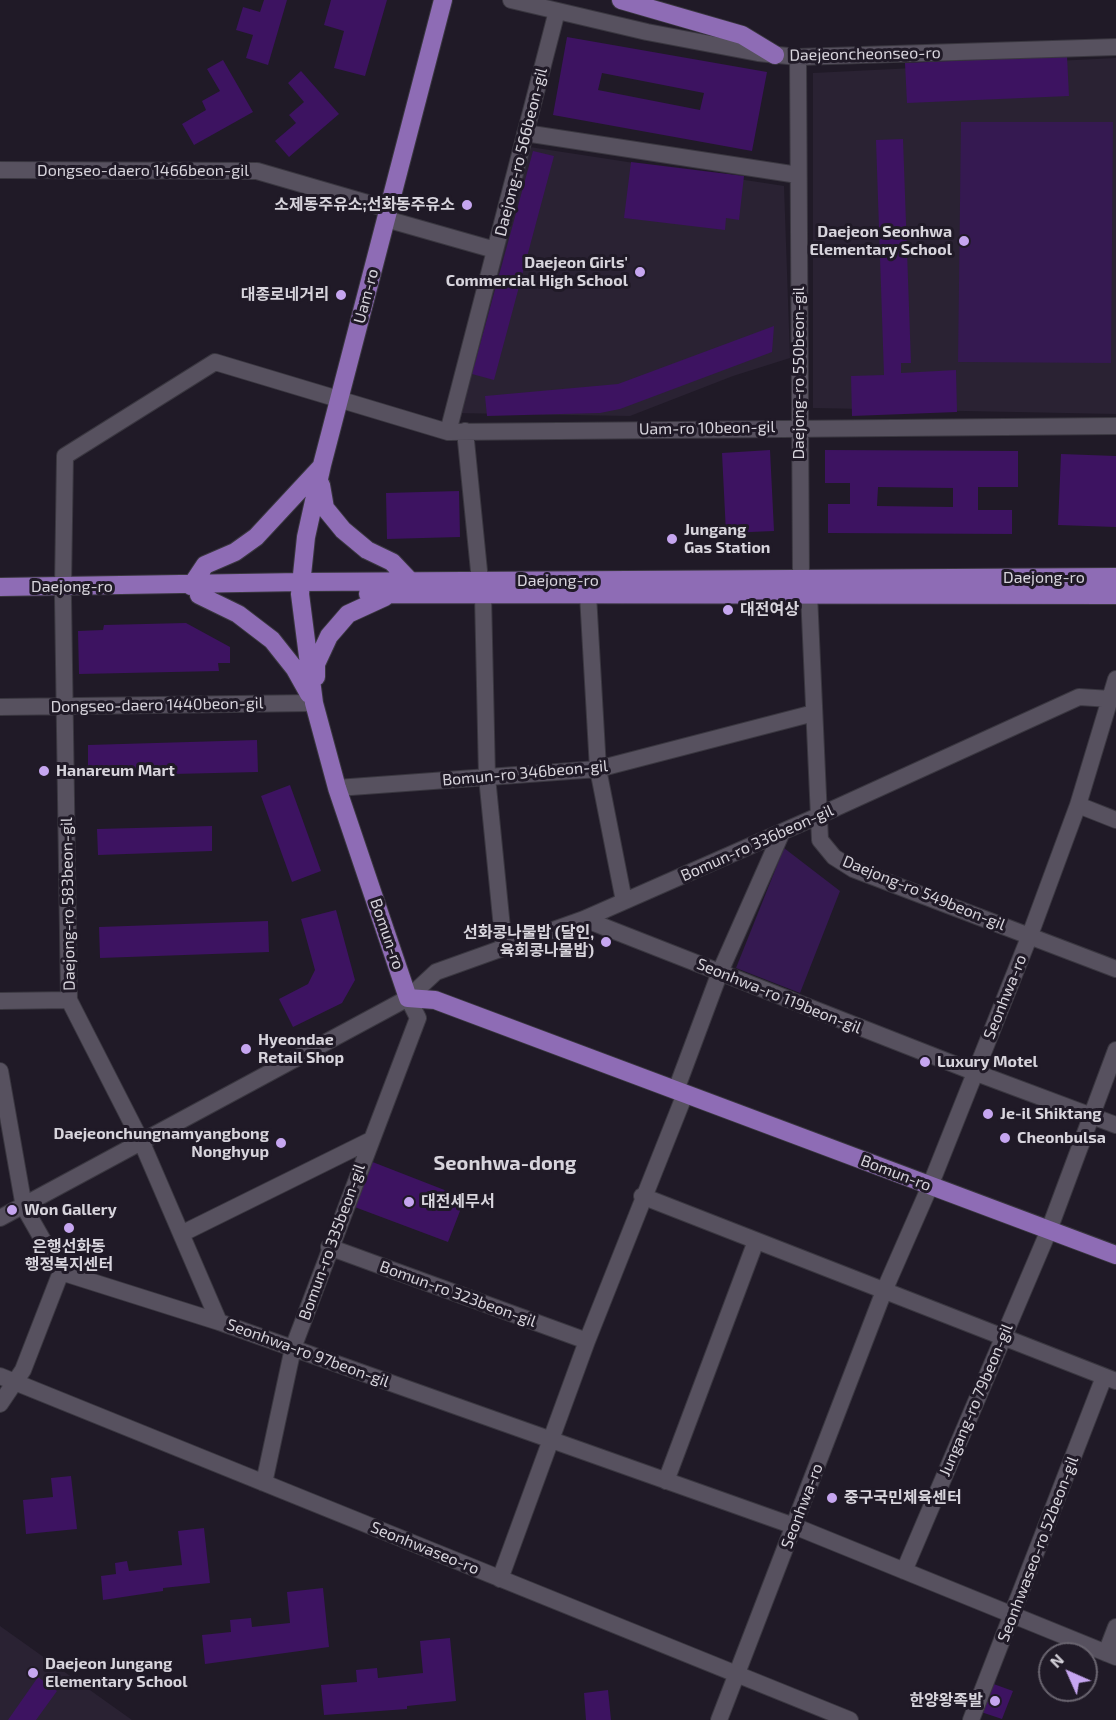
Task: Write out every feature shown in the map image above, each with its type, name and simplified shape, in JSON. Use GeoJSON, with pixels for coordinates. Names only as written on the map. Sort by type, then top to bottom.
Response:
{"type":"FeatureCollection","features":[{"type":"Feature","properties":{"kind":"main road","name":"Uam-ro"},"geometry":{"type":"LineString","coordinates":[[300,588],[306,537],[322,465],[443,0]]}},
{"type":"Feature","properties":{"kind":"main road"},"geometry":{"type":"LineString","coordinates":[[621,0],[742,35],[775,55]]}},
{"type":"Feature","properties":{"kind":"main road"},"geometry":{"type":"LineString","coordinates":[[322,465],[321,491],[325,508],[343,530],[367,550],[392,562],[411,582]]}},
{"type":"Feature","properties":{"kind":"main road"},"geometry":{"type":"LineString","coordinates":[[314,703],[295,669],[272,640],[238,614],[195,591],[205,565],[235,552],[256,537],[322,465]]}},
{"type":"Feature","properties":{"kind":"main road","name":"Daejong-ro"},"geometry":{"type":"LineString","coordinates":[[0,597],[63,592],[300,588],[411,582],[588,595],[1116,577]]}},
{"type":"Feature","properties":{"kind":"main road","name":"Daejong-ro"},"geometry":{"type":"LineString","coordinates":[[0,587],[63,592]]}},
{"type":"Feature","properties":{"kind":"main road","name":"Daejong-ro"},"geometry":{"type":"LineString","coordinates":[[300,588],[391,594],[482,588],[805,587],[1116,595]]}},
{"type":"Feature","properties":{"kind":"main road","name":"Bomun-ro"},"geometry":{"type":"LineString","coordinates":[[300,588],[314,703],[337,788],[408,998],[435,1000],[1116,1255]]}},
{"type":"Feature","properties":{"kind":"main road"},"geometry":{"type":"LineString","coordinates":[[314,703],[316,664],[329,636],[348,614],[391,594]]}},
{"type":"Feature","properties":{"kind":"street","name":"Daejeoncheonseo-ro"},"geometry":{"type":"LineString","coordinates":[[511,0],[647,32],[798,57],[1116,47]]}},
{"type":"Feature","properties":{"kind":"street","name":"Daejong-ro 566beon-gil"},"geometry":{"type":"LineString","coordinates":[[504,948],[487,777],[482,588],[456,432],[495,250],[557,11]]}},
{"type":"Feature","properties":{"kind":"street","name":"Daejong-ro 550beon-gil"},"geometry":{"type":"LineString","coordinates":[[798,57],[799,428],[805,587]]}},
{"type":"Feature","properties":{"kind":"street"},"geometry":{"type":"LineString","coordinates":[[525,133],[798,175]]}},
{"type":"Feature","properties":{"kind":"street","name":"Dongseo-daero 1466beon-gil"},"geometry":{"type":"LineString","coordinates":[[0,170],[257,171],[495,250]]}},
{"type":"Feature","properties":{"kind":"street","name":"Uam-ro 10beon-gil"},"geometry":{"type":"LineString","coordinates":[[63,592],[65,456],[215,362],[456,432],[1116,426]]}},
{"type":"Feature","properties":{"kind":"street","name":"Daejong-ro 549beon-gil"},"geometry":{"type":"LineString","coordinates":[[805,587],[820,840],[834,857],[853,868],[1030,935]]}},
{"type":"Feature","properties":{"kind":"street","name":"Daejong-ro 583beon-gil"},"geometry":{"type":"LineString","coordinates":[[63,592],[69,1000],[142,1143],[183,1233],[219,1322]]}},
{"type":"Feature","properties":{"kind":"street"},"geometry":{"type":"LineString","coordinates":[[588,595],[598,770],[624,901]]}},
{"type":"Feature","properties":{"kind":"street","name":"Seonhwa-ro"},"geometry":{"type":"LineString","coordinates":[[719,1720],[884,1291],[930,1186],[1030,935],[1111,716],[1111,699],[1116,679]]}},
{"type":"Feature","properties":{"kind":"street","name":"Bomun-ro 336beon-gil"},"geometry":{"type":"LineString","coordinates":[[0,1218],[408,998],[436,972],[584,919],[1079,697],[1111,699]]}},
{"type":"Feature","properties":{"kind":"street","name":"Dongseo-daero 1440beon-gil"},"geometry":{"type":"LineString","coordinates":[[0,707],[314,703]]}},
{"type":"Feature","properties":{"kind":"street","name":"Bomun-ro 346beon-gil"},"geometry":{"type":"LineString","coordinates":[[337,788],[598,770],[814,713]]}},
{"type":"Feature","properties":{"kind":"street"},"geometry":{"type":"LineString","coordinates":[[1078,805],[1116,820]]}},
{"type":"Feature","properties":{"kind":"street"},"geometry":{"type":"LineString","coordinates":[[500,1579],[680,1092],[720,972],[782,832]]}},
{"type":"Feature","properties":{"kind":"street","name":"Seonhwa-ro 119beon-gil"},"geometry":{"type":"LineString","coordinates":[[584,919],[974,1072],[1116,1125]]}},
{"type":"Feature","properties":{"kind":"street","name":"Seonhwa-ro"},"geometry":{"type":"LineString","coordinates":[[1030,935],[1116,969]]}},
{"type":"Feature","properties":{"kind":"street","name":"Bomun-ro 335beon-gil"},"geometry":{"type":"LineString","coordinates":[[264,1483],[293,1348],[369,1141],[418,1018],[408,998]]}},
{"type":"Feature","properties":{"kind":"street"},"geometry":{"type":"LineString","coordinates":[[0,1002],[69,1000]]}},
{"type":"Feature","properties":{"kind":"street","name":"Jungang-ro 79beon-gil"},"geometry":{"type":"LineString","coordinates":[[904,1571],[1049,1230],[1116,1050]]}},
{"type":"Feature","properties":{"kind":"street"},"geometry":{"type":"LineString","coordinates":[[0,1071],[24,1207],[61,1272],[23,1370],[7,1379],[0,1404]]}},
{"type":"Feature","properties":{"kind":"street","name":"Bomun-ro 335beon-gil"},"geometry":{"type":"LineString","coordinates":[[183,1233],[369,1141]]}},
{"type":"Feature","properties":{"kind":"street"},"geometry":{"type":"LineString","coordinates":[[642,1196],[1110,1379]]}},
{"type":"Feature","properties":{"kind":"street"},"geometry":{"type":"LineString","coordinates":[[666,1481],[756,1241]]}},
{"type":"Feature","properties":{"kind":"street","name":"Bomun-ro 323beon-gil"},"geometry":{"type":"LineString","coordinates":[[329,1247],[587,1341]]}},
{"type":"Feature","properties":{"kind":"street","name":"Seonhwa-ro 97beon-gil"},"geometry":{"type":"LineString","coordinates":[[61,1272],[219,1322],[794,1526]]}},
{"type":"Feature","properties":{"kind":"street","name":"Seonhwaseo-ro"},"geometry":{"type":"LineString","coordinates":[[7,1379],[850,1720]]}},
{"type":"Feature","properties":{"kind":"street","name":"Seonhwaseo-ro 52beon-gil"},"geometry":{"type":"LineString","coordinates":[[971,1720],[1110,1379]]}},
{"type":"Feature","properties":{"kind":"street"},"geometry":{"type":"LineString","coordinates":[[794,1526],[1111,1655],[1116,1627]]}},
{"type":"Feature","properties":{"kind":"shaded area","name":"Daejeon Seonhwa Elementary School"},"geometry":{"type":"Polygon","coordinates":[[[1116,58],[1116,414],[813,408],[813,73],[1116,58]]]}},
{"type":"Feature","properties":{"kind":"shaded area"},"geometry":{"type":"Polygon","coordinates":[[[961,122],[1113,122],[1111,363],[958,362],[961,122]]]}},
{"type":"Feature","properties":{"kind":"shaded area","name":"Daejeon Girls' Commercial High School"},"geometry":{"type":"Polygon","coordinates":[[[530,147],[784,186],[790,358],[733,376],[630,416],[453,413],[530,147]]]}},
{"type":"Feature","properties":{"kind":"shaded area"},"geometry":{"type":"Polygon","coordinates":[[[784,848],[840,891],[800,993],[736,968],[784,848]]]}},
{"type":"Feature","properties":{"kind":"shaded area","name":"Daejeon Jungang Elementary School"},"geometry":{"type":"Polygon","coordinates":[[[0,1626],[132,1720],[0,1720],[0,1626]]]}},
{"type":"Feature","properties":{"kind":"building"},"geometry":{"type":"Polygon","coordinates":[[[264,0],[287,0],[268,65],[246,58],[253,35],[236,30],[243,7],[260,12],[264,0]]]}},
{"type":"Feature","properties":{"kind":"building"},"geometry":{"type":"Polygon","coordinates":[[[331,0],[387,0],[365,76],[334,68],[344,31],[324,25],[331,0]]]}},
{"type":"Feature","properties":{"kind":"building"},"geometry":{"type":"Polygon","coordinates":[[[567,37],[767,72],[752,151],[553,115],[567,37]],[[602,73],[598,90],[700,110],[704,93],[602,73]]]}},
{"type":"Feature","properties":{"kind":"building"},"geometry":{"type":"Polygon","coordinates":[[[1067,56],[1069,96],[907,103],[905,63],[1067,56]]]}},
{"type":"Feature","properties":{"kind":"building"},"geometry":{"type":"Polygon","coordinates":[[[223,60],[253,112],[194,145],[182,124],[206,110],[202,101],[220,91],[207,69],[223,60]]]}},
{"type":"Feature","properties":{"kind":"building"},"geometry":{"type":"Polygon","coordinates":[[[301,71],[339,114],[289,157],[275,141],[296,123],[289,115],[304,102],[288,83],[301,71]]]}},
{"type":"Feature","properties":{"kind":"building"},"geometry":{"type":"Polygon","coordinates":[[[903,139],[911,363],[901,363],[901,373],[956,370],[957,412],[852,416],[851,376],[884,375],[876,140],[903,139]]]}},
{"type":"Feature","properties":{"kind":"building"},"geometry":{"type":"Polygon","coordinates":[[[533,151],[554,156],[494,380],[472,374],[533,151]]]}},
{"type":"Feature","properties":{"kind":"building"},"geometry":{"type":"Polygon","coordinates":[[[631,162],[744,176],[739,220],[726,218],[725,230],[624,218],[631,162]]]}},
{"type":"Feature","properties":{"kind":"building"},"geometry":{"type":"Polygon","coordinates":[[[774,326],[772,352],[620,409],[600,413],[487,416],[485,396],[618,384],[774,326]]]}},
{"type":"Feature","properties":{"kind":"building"},"geometry":{"type":"Polygon","coordinates":[[[770,450],[774,531],[726,533],[722,453],[770,450]]]}},
{"type":"Feature","properties":{"kind":"building"},"geometry":{"type":"Polygon","coordinates":[[[825,450],[1018,451],[1018,487],[978,487],[978,510],[1012,510],[1012,534],[828,533],[828,504],[850,504],[850,483],[825,483],[825,450]],[[878,487],[877,506],[953,507],[953,488],[878,487]]]}},
{"type":"Feature","properties":{"kind":"building"},"geometry":{"type":"Polygon","coordinates":[[[1061,454],[1116,456],[1116,527],[1058,525],[1061,454]]]}},
{"type":"Feature","properties":{"kind":"building"},"geometry":{"type":"Polygon","coordinates":[[[459,491],[460,537],[387,539],[386,493],[459,491]]]}},
{"type":"Feature","properties":{"kind":"building"},"geometry":{"type":"Polygon","coordinates":[[[186,623],[230,647],[230,663],[218,663],[219,671],[79,674],[78,631],[103,630],[104,625],[186,623]]]}},
{"type":"Feature","properties":{"kind":"building"},"geometry":{"type":"Polygon","coordinates":[[[257,740],[258,772],[88,776],[88,745],[257,740]]]}},
{"type":"Feature","properties":{"kind":"building"},"geometry":{"type":"Polygon","coordinates":[[[290,785],[321,871],[292,882],[261,796],[290,785]]]}},
{"type":"Feature","properties":{"kind":"building"},"geometry":{"type":"Polygon","coordinates":[[[212,826],[212,851],[98,855],[97,829],[212,826]]]}},
{"type":"Feature","properties":{"kind":"building"},"geometry":{"type":"Polygon","coordinates":[[[336,910],[355,980],[342,1003],[293,1027],[279,999],[308,984],[315,970],[301,919],[336,910]]]}},
{"type":"Feature","properties":{"kind":"building"},"geometry":{"type":"Polygon","coordinates":[[[268,921],[269,952],[100,958],[99,927],[268,921]]]}},
{"type":"Feature","properties":{"kind":"building","name":"대전세무서"},"geometry":{"type":"Polygon","coordinates":[[[370,1161],[465,1198],[448,1242],[352,1206],[370,1161]]]}},
{"type":"Feature","properties":{"kind":"building"},"geometry":{"type":"Polygon","coordinates":[[[71,1476],[77,1529],[26,1534],[23,1500],[53,1497],[51,1478],[71,1476]]]}},
{"type":"Feature","properties":{"kind":"building"},"geometry":{"type":"Polygon","coordinates":[[[204,1528],[210,1583],[163,1588],[163,1591],[103,1600],[101,1576],[116,1574],[115,1563],[127,1561],[129,1571],[182,1565],[178,1531],[204,1528]]]}},
{"type":"Feature","properties":{"kind":"building"},"geometry":{"type":"Polygon","coordinates":[[[323,1588],[329,1647],[205,1664],[202,1635],[231,1632],[230,1620],[251,1618],[252,1627],[290,1623],[287,1592],[323,1588]]]}},
{"type":"Feature","properties":{"kind":"building"},"geometry":{"type":"Polygon","coordinates":[[[450,1638],[456,1701],[407,1706],[407,1709],[324,1715],[321,1685],[357,1682],[356,1670],[377,1668],[378,1678],[423,1673],[420,1641],[450,1638]]]}},
{"type":"Feature","properties":{"kind":"building"},"geometry":{"type":"Polygon","coordinates":[[[38,1677],[57,1691],[36,1720],[8,1720],[38,1677]]]}},
{"type":"Feature","properties":{"kind":"building","name":"한양왕족발"},"geometry":{"type":"Polygon","coordinates":[[[988,1682],[1013,1691],[1002,1719],[978,1711],[988,1682]]]}},
{"type":"Feature","properties":{"kind":"building"},"geometry":{"type":"Polygon","coordinates":[[[608,1690],[611,1720],[586,1720],[584,1693],[608,1690]]]}},
{"type":"Feature","properties":{"kind":"place","name":"소제동주유소;선화동주유소"},"geometry":{"type":"Point","coordinates":[467,205]}},
{"type":"Feature","properties":{"kind":"place","name":"Daejeon Seonhwa Elementary School"},"geometry":{"type":"Point","coordinates":[964,241]}},
{"type":"Feature","properties":{"kind":"place","name":"Daejeon Girls' Commercial High School"},"geometry":{"type":"Point","coordinates":[640,272]}},
{"type":"Feature","properties":{"kind":"place","name":"대종로네거리"},"geometry":{"type":"Point","coordinates":[341,295]}},
{"type":"Feature","properties":{"kind":"place","name":"Jungang Gas Station"},"geometry":{"type":"Point","coordinates":[672,539]}},
{"type":"Feature","properties":{"kind":"place","name":"대전여상"},"geometry":{"type":"Point","coordinates":[728,610]}},
{"type":"Feature","properties":{"kind":"place","name":"Hanareum Mart"},"geometry":{"type":"Point","coordinates":[44,771]}},
{"type":"Feature","properties":{"kind":"place","name":"선화콩나물밥 (달인, 육회콩나물밥)"},"geometry":{"type":"Point","coordinates":[606,942]}},
{"type":"Feature","properties":{"kind":"place","name":"Hyeondae Retail Shop"},"geometry":{"type":"Point","coordinates":[246,1049]}},
{"type":"Feature","properties":{"kind":"place","name":"Luxury Motel"},"geometry":{"type":"Point","coordinates":[925,1062]}},
{"type":"Feature","properties":{"kind":"place","name":"Je-il Shiktang"},"geometry":{"type":"Point","coordinates":[988,1114]}},
{"type":"Feature","properties":{"kind":"place","name":"Cheonbulsa"},"geometry":{"type":"Point","coordinates":[1005,1138]}},
{"type":"Feature","properties":{"kind":"place","name":"Daejeonchungnamyangbong Nonghyup"},"geometry":{"type":"Point","coordinates":[281,1143]}},
{"type":"Feature","properties":{"kind":"place","name":"대전세무서"},"geometry":{"type":"Point","coordinates":[409,1202]}},
{"type":"Feature","properties":{"kind":"place","name":"Won Gallery"},"geometry":{"type":"Point","coordinates":[12,1210]}},
{"type":"Feature","properties":{"kind":"place","name":"은행선화동 행정복지센터"},"geometry":{"type":"Point","coordinates":[69,1228]}},
{"type":"Feature","properties":{"kind":"place","name":"중구국민체육센터"},"geometry":{"type":"Point","coordinates":[832,1498]}},
{"type":"Feature","properties":{"kind":"place","name":"Daejeon Jungang Elementary School"},"geometry":{"type":"Point","coordinates":[33,1673]}},
{"type":"Feature","properties":{"kind":"place","name":"한양왕족발"},"geometry":{"type":"Point","coordinates":[995,1701]}},
{"type":"Feature","properties":{"kind":"district","name":"Seonhwa-dong"},"geometry":{"type":"Point","coordinates":[505,1163]}}]}
